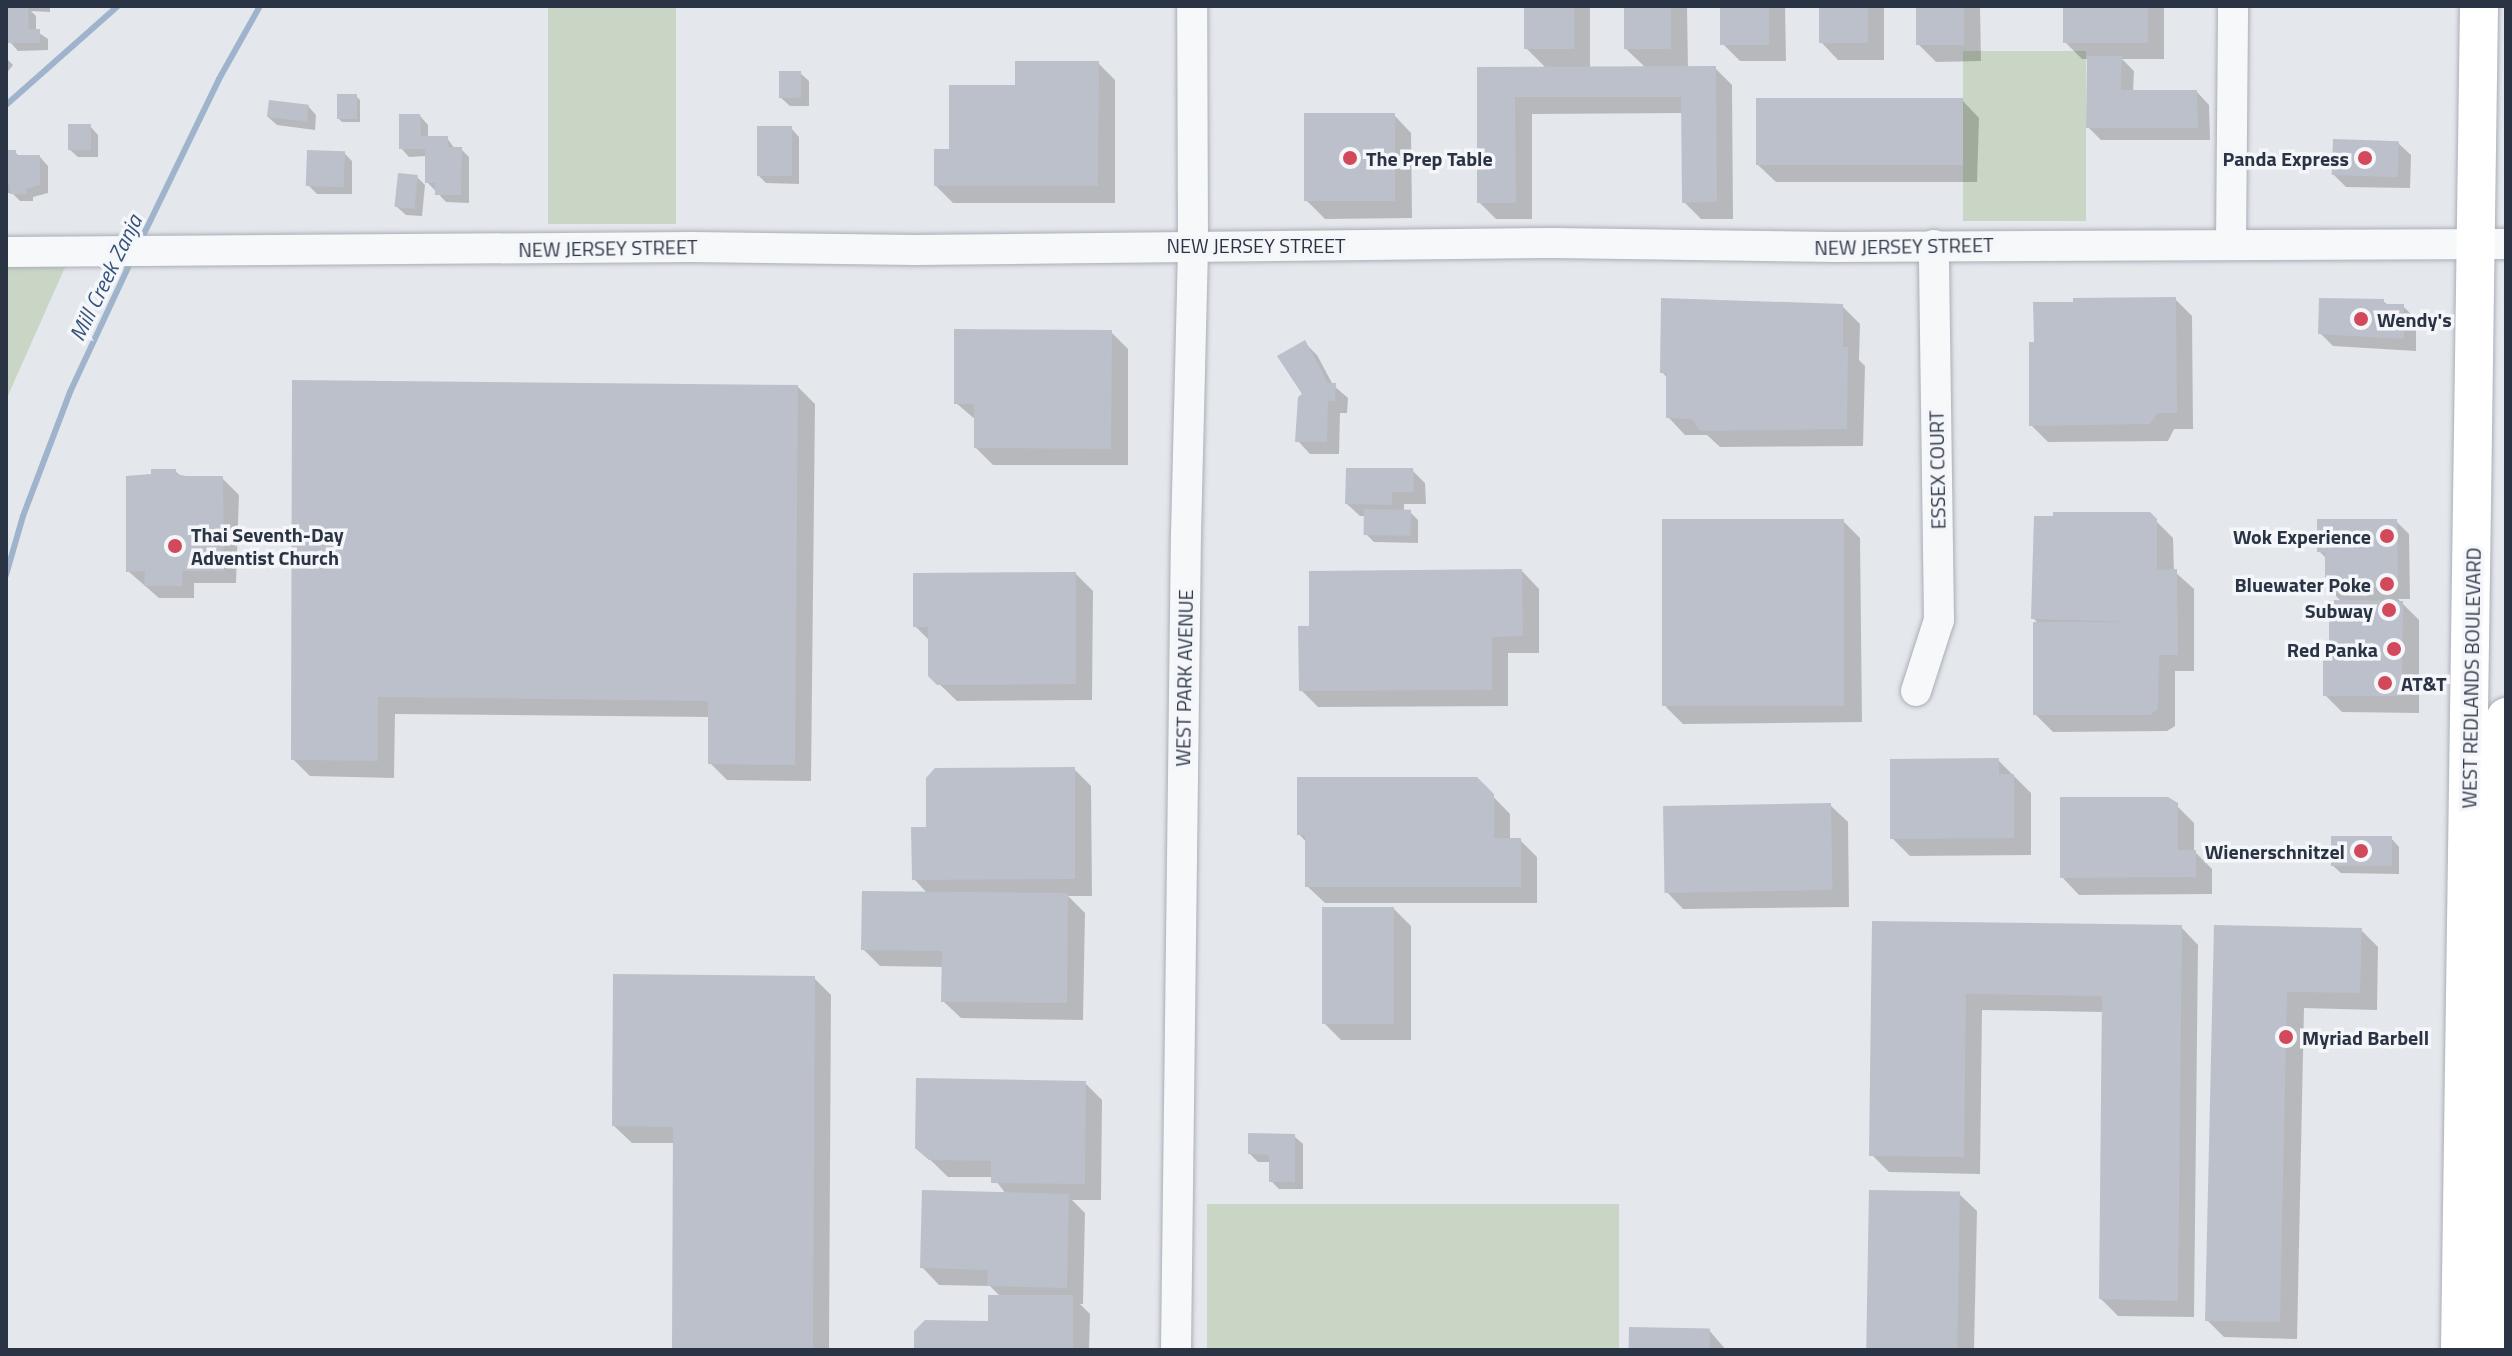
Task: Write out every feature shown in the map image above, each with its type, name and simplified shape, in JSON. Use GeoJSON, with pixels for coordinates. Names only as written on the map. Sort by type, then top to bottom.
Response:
{"type":"FeatureCollection","features":[{"type":"Feature","properties":{"kind":"main road","name":"WEST REDLANDS BOULEVARD"},"geometry":{"type":"LineString","coordinates":[[2460,1350],[2466,1037],[2492,244],[2479,6]]}},
{"type":"Feature","properties":{"kind":"main road","name":"WEST REDLANDS BOULEVARD"},"geometry":{"type":"LineString","coordinates":[[2497,1350],[2506,717]]}},
{"type":"Feature","properties":{"kind":"main road"},"geometry":{"type":"LineString","coordinates":[[2466,1037],[2481,1046],[2500,1107]]}},
{"type":"Feature","properties":{"kind":"street","name":"WEST PARK AVENUE"},"geometry":{"type":"LineString","coordinates":[[1176,1350],[1186,535],[1193,244],[1192,6]]}},
{"type":"Feature","properties":{"kind":"street"},"geometry":{"type":"LineString","coordinates":[[2231,245],[2233,6]]}},
{"type":"Feature","properties":{"kind":"street","name":"NEW JERSEY STREET"},"geometry":{"type":"LineString","coordinates":[[6,252],[692,247],[915,250],[1193,244],[2492,244]]}},
{"type":"Feature","properties":{"kind":"street","name":"ESSEX COURT"},"geometry":{"type":"LineString","coordinates":[[1916,691],[1939,620],[1934,245]]}},
{"type":"Feature","properties":{"kind":"green space"},"geometry":{"type":"Polygon","coordinates":[[[548,6],[676,6],[676,224],[548,224],[548,6]]]}},
{"type":"Feature","properties":{"kind":"green space"},"geometry":{"type":"Polygon","coordinates":[[[1963,51],[2086,51],[2086,221],[1963,221],[1963,51]]]}},
{"type":"Feature","properties":{"kind":"green space"},"geometry":{"type":"Polygon","coordinates":[[[6,265],[66,265],[6,400],[6,265]]]}},
{"type":"Feature","properties":{"kind":"green space"},"geometry":{"type":"Polygon","coordinates":[[[1207,1204],[1619,1204],[1619,1350],[1207,1350],[1207,1204]]]}},
{"type":"Feature","properties":{"kind":"building"},"geometry":{"type":"Polygon","coordinates":[[[7,6],[28,6],[29,29],[40,29],[40,43],[8,43],[7,6]]]}},
{"type":"Feature","properties":{"kind":"building"},"geometry":{"type":"Polygon","coordinates":[[[1524,6],[1574,6],[1574,49],[1524,49],[1524,6]]]}},
{"type":"Feature","properties":{"kind":"building"},"geometry":{"type":"Polygon","coordinates":[[[1624,6],[1671,6],[1671,49],[1624,49],[1624,6]]]}},
{"type":"Feature","properties":{"kind":"building"},"geometry":{"type":"Polygon","coordinates":[[[1720,6],[1769,6],[1769,45],[1720,45],[1720,6]]]}},
{"type":"Feature","properties":{"kind":"building"},"geometry":{"type":"Polygon","coordinates":[[[1819,6],[1868,6],[1868,43],[1819,43],[1819,6]]]}},
{"type":"Feature","properties":{"kind":"building"},"geometry":{"type":"Polygon","coordinates":[[[1916,6],[1964,6],[1964,45],[1916,45],[1916,6]]]}},
{"type":"Feature","properties":{"kind":"building"},"geometry":{"type":"Polygon","coordinates":[[[2063,6],[2148,6],[2148,43],[2063,43],[2063,6]]]}},
{"type":"Feature","properties":{"kind":"building"},"geometry":{"type":"Polygon","coordinates":[[[2087,56],[2122,56],[2121,90],[2197,90],[2198,128],[2086,128],[2087,56]]]}},
{"type":"Feature","properties":{"kind":"building"},"geometry":{"type":"Polygon","coordinates":[[[1015,61],[1099,61],[1098,186],[934,186],[934,149],[949,149],[949,85],[1015,85],[1015,61]]]}},
{"type":"Feature","properties":{"kind":"building"},"geometry":{"type":"Polygon","coordinates":[[[1716,66],[1717,202],[1682,203],[1681,97],[1515,97],[1516,203],[1477,203],[1477,67],[1716,66]]]}},
{"type":"Feature","properties":{"kind":"building"},"geometry":{"type":"Polygon","coordinates":[[[779,71],[801,71],[801,98],[779,98],[779,71]]]}},
{"type":"Feature","properties":{"kind":"building"},"geometry":{"type":"Polygon","coordinates":[[[337,94],[357,94],[357,119],[337,119],[337,94]]]}},
{"type":"Feature","properties":{"kind":"building"},"geometry":{"type":"Polygon","coordinates":[[[1756,98],[1963,98],[1963,165],[1756,165],[1756,98]]]}},
{"type":"Feature","properties":{"kind":"building"},"geometry":{"type":"Polygon","coordinates":[[[269,100],[309,105],[307,122],[267,117],[269,100]]]}},
{"type":"Feature","properties":{"kind":"building","name":"The Prep Table"},"geometry":{"type":"Polygon","coordinates":[[[1304,113],[1395,113],[1395,201],[1304,201],[1304,113]]]}},
{"type":"Feature","properties":{"kind":"building"},"geometry":{"type":"Polygon","coordinates":[[[399,114],[420,114],[421,136],[448,136],[448,147],[462,147],[461,195],[435,195],[435,183],[425,183],[425,149],[399,149],[399,114]]]}},
{"type":"Feature","properties":{"kind":"building"},"geometry":{"type":"Polygon","coordinates":[[[68,124],[91,124],[91,150],[68,150],[68,124]]]}},
{"type":"Feature","properties":{"kind":"building"},"geometry":{"type":"Polygon","coordinates":[[[757,126],[792,126],[792,176],[757,176],[757,126]]]}},
{"type":"Feature","properties":{"kind":"building","name":"Panda Express"},"geometry":{"type":"Polygon","coordinates":[[[2333,139],[2399,141],[2398,177],[2332,175],[2333,139]]]}},
{"type":"Feature","properties":{"kind":"building"},"geometry":{"type":"Polygon","coordinates":[[[7,150],[16,150],[16,155],[40,155],[40,185],[26,189],[26,194],[10,194],[10,185],[6,185],[7,150]]]}},
{"type":"Feature","properties":{"kind":"building"},"geometry":{"type":"Polygon","coordinates":[[[307,150],[345,151],[344,187],[306,186],[307,150]]]}},
{"type":"Feature","properties":{"kind":"building"},"geometry":{"type":"Polygon","coordinates":[[[398,173],[418,175],[414,209],[394,207],[398,173]]]}},
{"type":"Feature","properties":{"kind":"building"},"geometry":{"type":"Polygon","coordinates":[[[2176,297],[2177,413],[2157,413],[2150,424],[2029,426],[2029,342],[2034,342],[2033,302],[2073,302],[2073,298],[2176,297]]]}},
{"type":"Feature","properties":{"kind":"building"},"geometry":{"type":"Polygon","coordinates":[[[1661,298],[1843,304],[1843,347],[1848,347],[1847,429],[1700,431],[1692,419],[1666,418],[1666,373],[1660,373],[1661,298]]]}},
{"type":"Feature","properties":{"kind":"building","name":"Wendy's"},"geometry":{"type":"Polygon","coordinates":[[[2319,298],[2384,299],[2384,304],[2404,304],[2404,339],[2318,334],[2319,298]]]}},
{"type":"Feature","properties":{"kind":"building"},"geometry":{"type":"Polygon","coordinates":[[[954,329],[1112,330],[1111,449],[974,448],[974,404],[954,404],[954,329]]]}},
{"type":"Feature","properties":{"kind":"building"},"geometry":{"type":"Polygon","coordinates":[[[1305,340],[1328,383],[1336,383],[1335,401],[1328,401],[1327,442],[1295,442],[1298,397],[1302,394],[1277,356],[1305,340]]]}},
{"type":"Feature","properties":{"kind":"building"},"geometry":{"type":"Polygon","coordinates":[[[292,380],[798,385],[795,765],[708,764],[708,701],[378,697],[378,761],[291,760],[292,380]]]}},
{"type":"Feature","properties":{"kind":"building"},"geometry":{"type":"Polygon","coordinates":[[[1346,468],[1413,468],[1414,492],[1392,492],[1392,505],[1345,504],[1346,468]]]}},
{"type":"Feature","properties":{"kind":"building"},"geometry":{"type":"Polygon","coordinates":[[[151,469],[176,469],[176,474],[186,476],[223,476],[224,571],[182,571],[182,586],[144,586],[145,571],[126,572],[126,476],[151,474],[151,469]]]}},
{"type":"Feature","properties":{"kind":"building"},"geometry":{"type":"Polygon","coordinates":[[[1364,509],[1411,510],[1411,536],[1364,535],[1364,509]]]}},
{"type":"Feature","properties":{"kind":"building"},"geometry":{"type":"Polygon","coordinates":[[[2053,512],[2150,512],[2157,519],[2157,570],[2177,569],[2178,655],[2159,655],[2158,709],[2150,715],[2033,715],[2033,622],[2132,622],[2031,619],[2034,516],[2053,516],[2053,512]]]}},
{"type":"Feature","properties":{"kind":"building"},"geometry":{"type":"Polygon","coordinates":[[[1662,519],[1844,519],[1844,706],[1662,706],[1662,519]]]}},
{"type":"Feature","properties":{"kind":"building"},"geometry":{"type":"Polygon","coordinates":[[[2317,519],[2397,519],[2398,587],[2325,588],[2325,552],[2317,552],[2317,519]]]}},
{"type":"Feature","properties":{"kind":"building"},"geometry":{"type":"Polygon","coordinates":[[[1522,569],[1523,636],[1492,637],[1492,690],[1299,691],[1298,626],[1309,626],[1309,571],[1522,569]]]}},
{"type":"Feature","properties":{"kind":"building"},"geometry":{"type":"Polygon","coordinates":[[[1076,572],[1076,684],[937,685],[928,676],[928,627],[913,627],[913,573],[1076,572]]]}},
{"type":"Feature","properties":{"kind":"building"},"geometry":{"type":"Polygon","coordinates":[[[2329,600],[2403,601],[2402,696],[2323,696],[2323,655],[2329,655],[2329,600]]]}},
{"type":"Feature","properties":{"kind":"building"},"geometry":{"type":"Polygon","coordinates":[[[1999,758],[1999,774],[2014,774],[2014,838],[1890,839],[1890,759],[1999,758]]]}},
{"type":"Feature","properties":{"kind":"building"},"geometry":{"type":"Polygon","coordinates":[[[1075,767],[1075,879],[912,880],[911,827],[926,827],[926,778],[935,768],[1075,767]]]}},
{"type":"Feature","properties":{"kind":"building"},"geometry":{"type":"Polygon","coordinates":[[[1297,777],[1477,777],[1494,794],[1494,838],[1521,838],[1521,887],[1305,887],[1305,835],[1297,835],[1297,777]]]}},
{"type":"Feature","properties":{"kind":"building"},"geometry":{"type":"Polygon","coordinates":[[[2060,797],[2168,797],[2178,803],[2178,850],[2196,850],[2196,877],[2060,878],[2060,797]]]}},
{"type":"Feature","properties":{"kind":"building"},"geometry":{"type":"Polygon","coordinates":[[[1831,803],[1833,890],[1665,893],[1663,806],[1831,803]]]}},
{"type":"Feature","properties":{"kind":"building","name":"Wienerschnitzel"},"geometry":{"type":"Polygon","coordinates":[[[2331,836],[2392,836],[2392,866],[2331,866],[2331,836]]]}},
{"type":"Feature","properties":{"kind":"building"},"geometry":{"type":"Polygon","coordinates":[[[862,891],[1068,893],[1067,1003],[941,1002],[942,951],[861,950],[862,891]]]}},
{"type":"Feature","properties":{"kind":"building"},"geometry":{"type":"Polygon","coordinates":[[[1322,907],[1394,907],[1394,1024],[1322,1024],[1322,907]]]}},
{"type":"Feature","properties":{"kind":"building"},"geometry":{"type":"Polygon","coordinates":[[[1872,921],[2182,925],[2178,1301],[2099,1299],[2102,996],[1966,994],[1964,1157],[1869,1156],[1872,921]]]}},
{"type":"Feature","properties":{"kind":"building"},"geometry":{"type":"Polygon","coordinates":[[[2214,925],[2362,928],[2360,993],[2287,992],[2280,1322],[2205,1321],[2214,925]]]}},
{"type":"Feature","properties":{"kind":"building"},"geometry":{"type":"Polygon","coordinates":[[[613,974],[815,976],[813,1350],[672,1350],[673,1127],[612,1126],[613,974]]]}},
{"type":"Feature","properties":{"kind":"building"},"geometry":{"type":"Polygon","coordinates":[[[916,1078],[1086,1081],[1085,1184],[991,1183],[991,1161],[929,1160],[915,1148],[916,1078]]]}},
{"type":"Feature","properties":{"kind":"building"},"geometry":{"type":"Polygon","coordinates":[[[1248,1133],[1295,1134],[1295,1182],[1269,1182],[1269,1155],[1248,1154],[1248,1133]]]}},
{"type":"Feature","properties":{"kind":"building"},"geometry":{"type":"Polygon","coordinates":[[[922,1190],[1069,1194],[1067,1288],[987,1286],[988,1270],[920,1268],[922,1190]]]}},
{"type":"Feature","properties":{"kind":"building"},"geometry":{"type":"Polygon","coordinates":[[[1869,1190],[1960,1192],[1957,1350],[1866,1350],[1869,1190]]]}},
{"type":"Feature","properties":{"kind":"building"},"geometry":{"type":"Polygon","coordinates":[[[988,1295],[1073,1295],[1073,1350],[914,1350],[914,1331],[925,1320],[988,1321],[988,1295]]]}},
{"type":"Feature","properties":{"kind":"building"},"geometry":{"type":"Polygon","coordinates":[[[1629,1327],[1710,1328],[1710,1350],[1629,1350],[1629,1327]]]}},
{"type":"Feature","properties":{"kind":"waterway"},"geometry":{"type":"LineString","coordinates":[[6,105],[118,6]]}},
{"type":"Feature","properties":{"kind":"waterway","name":"Mill Creek Zanja"},"geometry":{"type":"LineString","coordinates":[[140,242],[219,79],[260,6]]}},
{"type":"Feature","properties":{"kind":"waterway","name":"Mill Creek Zanja"},"geometry":{"type":"LineString","coordinates":[[6,575],[23,516],[70,392],[132,259]]}},
{"type":"Feature","properties":{"kind":"place","name":"The Prep Table"},"geometry":{"type":"Point","coordinates":[1350,158]}},
{"type":"Feature","properties":{"kind":"place","name":"Panda Express"},"geometry":{"type":"Point","coordinates":[2365,158]}},
{"type":"Feature","properties":{"kind":"place","name":"Wendy's"},"geometry":{"type":"Point","coordinates":[2361,319]}},
{"type":"Feature","properties":{"kind":"place","name":"Wok Experience"},"geometry":{"type":"Point","coordinates":[2387,536]}},
{"type":"Feature","properties":{"kind":"place","name":"Thai Seventh-Day Adventist Church"},"geometry":{"type":"Point","coordinates":[175,546]}},
{"type":"Feature","properties":{"kind":"place","name":"Bluewater Poke"},"geometry":{"type":"Point","coordinates":[2387,584]}},
{"type":"Feature","properties":{"kind":"place","name":"Subway"},"geometry":{"type":"Point","coordinates":[2389,610]}},
{"type":"Feature","properties":{"kind":"place","name":"Red Panka"},"geometry":{"type":"Point","coordinates":[2394,649]}},
{"type":"Feature","properties":{"kind":"place","name":"AT&T"},"geometry":{"type":"Point","coordinates":[2385,683]}},
{"type":"Feature","properties":{"kind":"place","name":"Wienerschnitzel"},"geometry":{"type":"Point","coordinates":[2361,851]}},
{"type":"Feature","properties":{"kind":"place","name":"Myriad Barbell"},"geometry":{"type":"Point","coordinates":[2286,1037]}}]}
